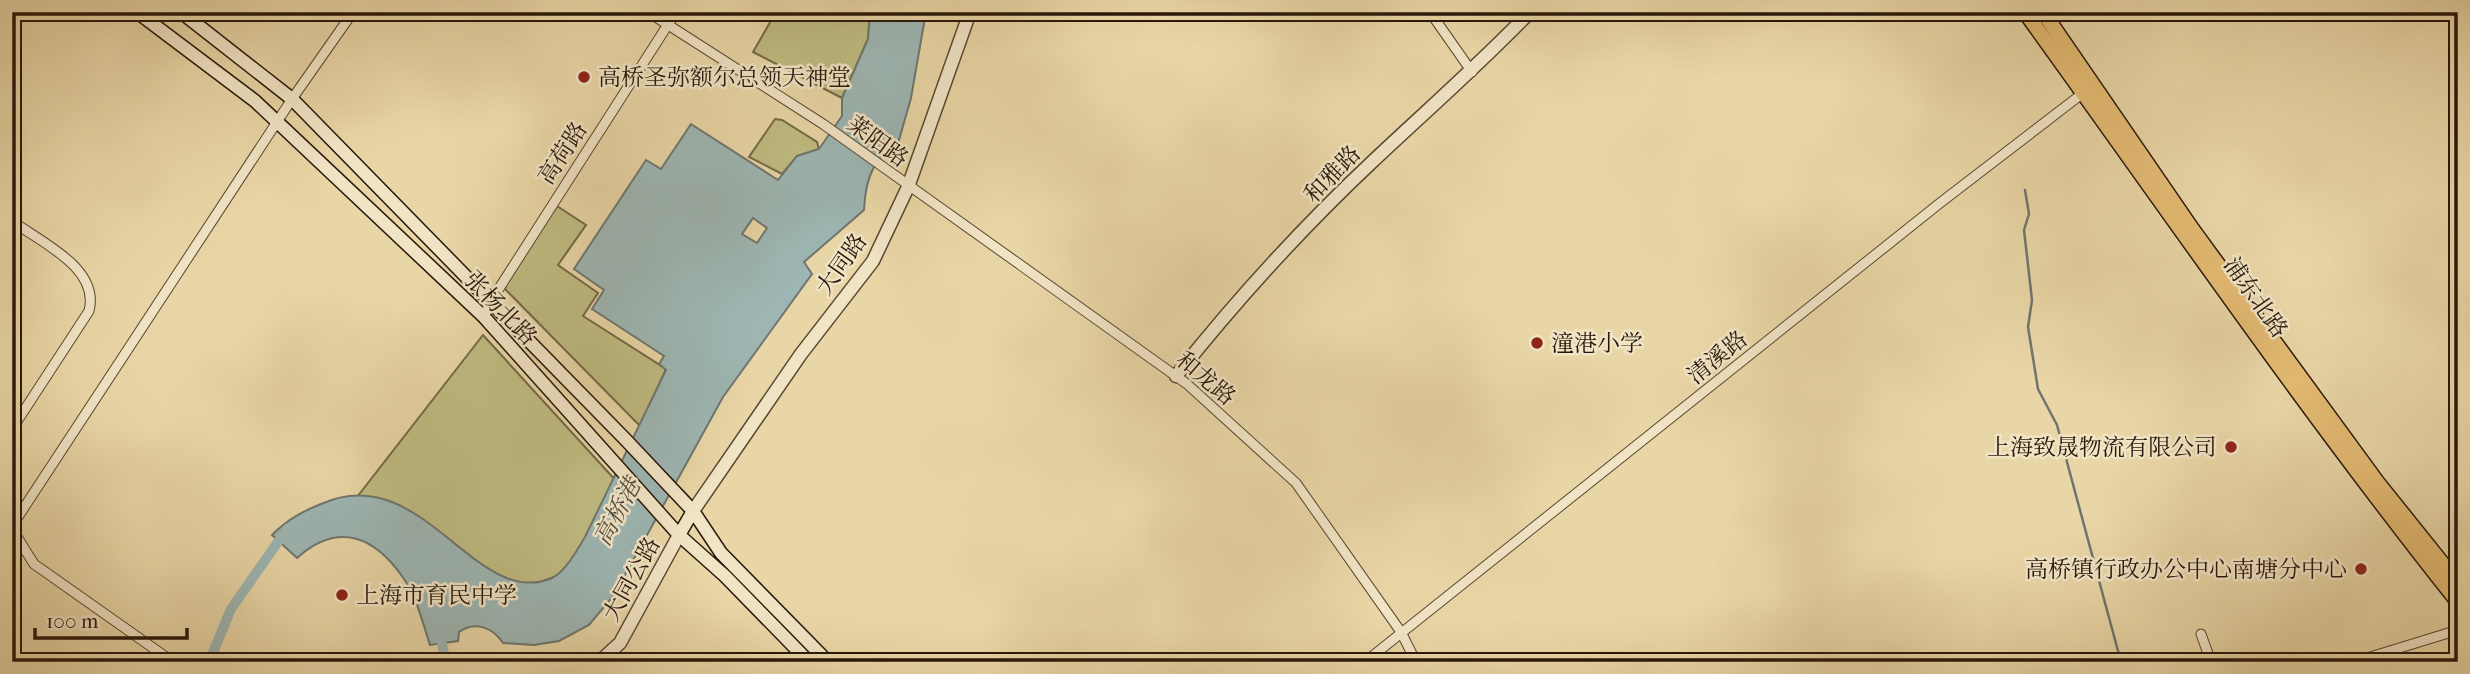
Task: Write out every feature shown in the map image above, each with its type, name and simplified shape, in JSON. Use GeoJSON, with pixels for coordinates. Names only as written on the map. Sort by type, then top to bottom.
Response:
{"type":"FeatureCollection","features":[{"type":"Feature","properties":{"kind":"main road","name":"张杨北路"},"geometry":{"type":"LineString","coordinates":[[137,12],[196,54],[277,122],[484,317],[679,536],[725,576],[809,662]]}},
{"type":"Feature","properties":{"kind":"main road","name":"张杨北路"},"geometry":{"type":"LineString","coordinates":[[181,12],[248,61],[292,99],[677,493],[693,511],[721,553],[828,662]]}},
{"type":"Feature","properties":{"kind":"main road","name":"大同路"},"geometry":{"type":"LineString","coordinates":[[693,511],[801,354],[873,261],[908,187],[970,12]]}},
{"type":"Feature","properties":{"kind":"main road","name":"和雅路"},"geometry":{"type":"LineString","coordinates":[[1176,376],[1237,304],[1370,164],[1472,72],[1530,12]]}},
{"type":"Feature","properties":{"kind":"main road","name":"浦东北路"},"geometry":{"type":"LineString","coordinates":[[2025,12],[2089,89],[2377,482],[2458,583]]}},
{"type":"Feature","properties":{"kind":"main road","name":"浦东北路"},"geometry":{"type":"LineString","coordinates":[[2043,12],[2089,89],[2305,405],[2458,602]]}},
{"type":"Feature","properties":{"kind":"main road","name":"大同公路"},"geometry":{"type":"LineString","coordinates":[[599,662],[620,643],[693,511]]}},
{"type":"Feature","properties":{"kind":"street"},"geometry":{"type":"LineString","coordinates":[[173,662],[34,564],[12,527],[292,99],[353,12]]}},
{"type":"Feature","properties":{"kind":"street","name":"莱阳路"},"geometry":{"type":"LineString","coordinates":[[648,12],[823,124],[908,187]]}},
{"type":"Feature","properties":{"kind":"street","name":"高荷路"},"geometry":{"type":"LineString","coordinates":[[484,317],[491,301],[676,12]]}},
{"type":"Feature","properties":{"kind":"street"},"geometry":{"type":"LineString","coordinates":[[1430,12],[1472,72]]}},
{"type":"Feature","properties":{"kind":"street","name":"清溪路"},"geometry":{"type":"LineString","coordinates":[[1365,662],[1940,203],[2089,89]]}},
{"type":"Feature","properties":{"kind":"street","name":"和龙路"},"geometry":{"type":"LineString","coordinates":[[908,187],[1176,376],[1296,483],[1401,632],[1416,662]]}},
{"type":"Feature","properties":{"kind":"street"},"geometry":{"type":"LineString","coordinates":[[12,221],[79,270],[89,283],[92,300],[89,312],[12,429]]}},
{"type":"Feature","properties":{"kind":"street"},"geometry":{"type":"LineString","coordinates":[[2354,662],[2458,631]]}},
{"type":"Feature","properties":{"kind":"street"},"geometry":{"type":"LineString","coordinates":[[2201,634],[2211,662]]}},
{"type":"Feature","properties":{"kind":"shaded area"},"geometry":{"type":"Polygon","coordinates":[[[776,12],[870,12],[868,39],[842,98],[753,52],[776,12]]]}},
{"type":"Feature","properties":{"kind":"shaded area"},"geometry":{"type":"Polygon","coordinates":[[[775,119],[782,120],[817,142],[819,149],[797,156],[782,174],[749,157],[775,119]]]}},
{"type":"Feature","properties":{"kind":"shaded area"},"geometry":{"type":"Polygon","coordinates":[[[557,206],[586,225],[558,265],[598,293],[583,316],[666,369],[640,426],[505,289],[510,275],[557,206]]]}},
{"type":"Feature","properties":{"kind":"shaded area"},"geometry":{"type":"Polygon","coordinates":[[[483,335],[628,494],[599,560],[506,595],[354,501],[483,335]]]}},
{"type":"Feature","properties":{"kind":"water"},"geometry":{"type":"Polygon","coordinates":[[[870,12],[926,12],[911,98],[897,147],[888,151],[876,164],[868,181],[864,210],[804,262],[812,274],[723,397],[614,595],[589,625],[559,641],[534,645],[503,643],[494,633],[477,626],[459,632],[458,641],[430,645],[409,586],[381,552],[355,538],[341,537],[312,547],[297,558],[272,535],[307,510],[357,495],[389,501],[418,516],[498,574],[524,582],[557,575],[571,560],[585,537],[666,370],[659,364],[664,356],[592,309],[604,290],[574,269],[646,160],[661,169],[691,124],[778,180],[797,156],[819,149],[842,116],[842,98],[868,39],[870,12]],[[753,218],[742,234],[757,243],[767,228],[753,218]]]}},
{"type":"Feature","properties":{"kind":"waterway"},"geometry":{"type":"LineString","coordinates":[[2025,190],[2029,214],[2024,230],[2032,300],[2028,327],[2038,389],[2057,425],[2121,662]]}},
{"type":"Feature","properties":{"kind":"waterway","name":"高桥港"},"geometry":{"type":"LineString","coordinates":[[209,662],[231,609],[287,529]]}},
{"type":"Feature","properties":{"kind":"waterway"},"geometry":{"type":"LineString","coordinates":[[439,631],[446,662]]}},
{"type":"Feature","properties":{"kind":"place","name":"高桥圣弥额尔总领天神堂"},"geometry":{"type":"Point","coordinates":[584,77]}},
{"type":"Feature","properties":{"kind":"place","name":"潼港小学"},"geometry":{"type":"Point","coordinates":[1537,343]}},
{"type":"Feature","properties":{"kind":"place","name":"上海致晟物流有限公司"},"geometry":{"type":"Point","coordinates":[2231,447]}},
{"type":"Feature","properties":{"kind":"place","name":"高桥镇行政办公中心南塘分中心"},"geometry":{"type":"Point","coordinates":[2361,569]}},
{"type":"Feature","properties":{"kind":"place","name":"上海市育民中学"},"geometry":{"type":"Point","coordinates":[342,595]}}]}
